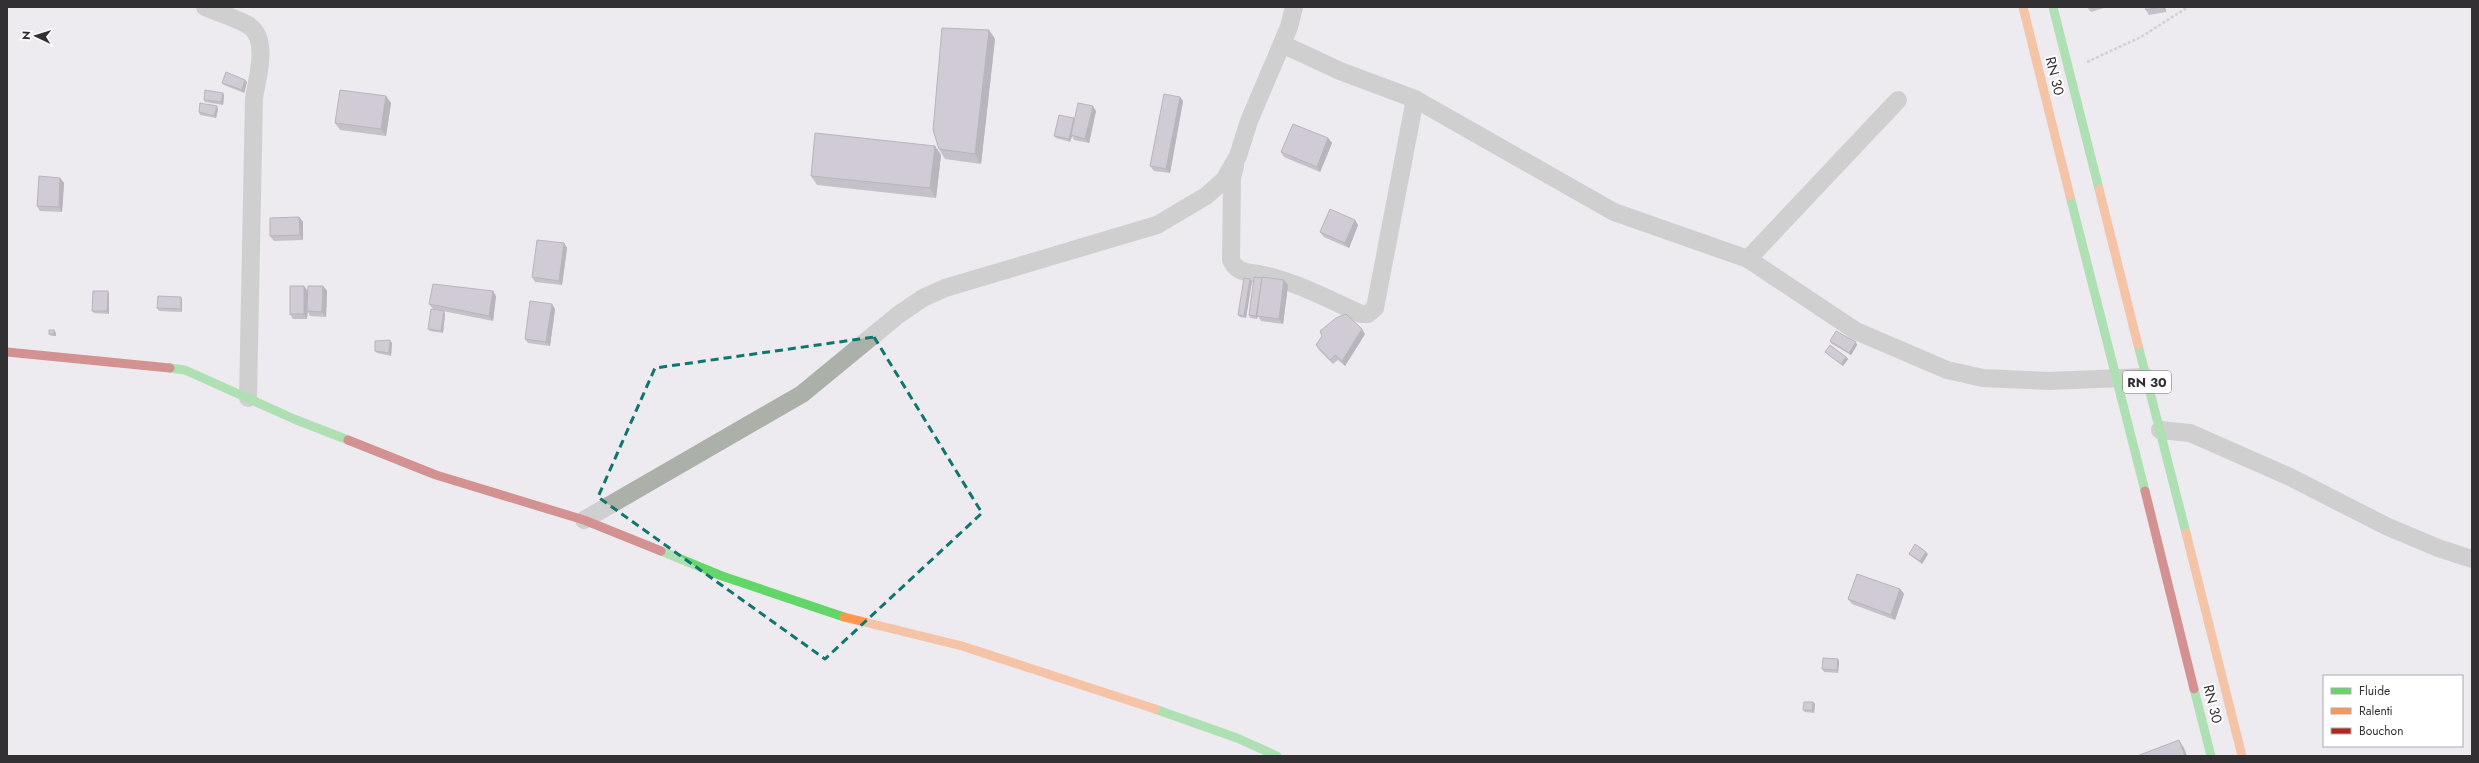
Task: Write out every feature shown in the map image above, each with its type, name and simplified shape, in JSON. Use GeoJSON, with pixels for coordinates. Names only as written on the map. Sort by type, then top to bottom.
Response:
{"type":"FeatureCollection","features":[{"type":"Feature","properties":{"kind":"main road","name":"RN 30"},"geometry":{"type":"LineString","coordinates":[[2024,7],[2211,756]]}},
{"type":"Feature","properties":{"kind":"main road","name":"RN 30"},"geometry":{"type":"LineString","coordinates":[[2053,7],[2242,756]]}},
{"type":"Feature","properties":{"kind":"main road"},"geometry":{"type":"LineString","coordinates":[[7,352],[185,370],[248,398],[436,475],[584,520],[722,576],[856,622],[962,646],[1103,691],[1237,738],[1277,756]]}},
{"type":"Feature","properties":{"kind":"street"},"geometry":{"type":"LineString","coordinates":[[205,7],[250,26],[258,39],[261,56],[254,98],[248,398]]}},
{"type":"Feature","properties":{"kind":"street"},"geometry":{"type":"LineString","coordinates":[[1294,7],[1282,44],[1249,121],[1232,178],[1231,260],[1234,267],[1239,271],[1269,276],[1302,287],[1361,314],[1368,314],[1374,308],[1415,99]]}},
{"type":"Feature","properties":{"kind":"street"},"geometry":{"type":"LineString","coordinates":[[1282,44],[1340,71],[1415,99],[1614,212],[1748,259],[1856,331],[1947,370],[1983,378],[2019,380],[2049,381],[2146,377]]}},
{"type":"Feature","properties":{"kind":"street"},"geometry":{"type":"LineString","coordinates":[[1748,259],[1898,100]]}},
{"type":"Feature","properties":{"kind":"street"},"geometry":{"type":"LineString","coordinates":[[584,520],[802,394],[898,315],[923,298],[945,288],[1157,225],[1206,196],[1224,180],[1238,156]]}},
{"type":"Feature","properties":{"kind":"street"},"geometry":{"type":"LineString","coordinates":[[2160,430],[2190,433],[2288,476],[2386,526],[2438,548],[2472,559]]}},
{"type":"Feature","properties":{"kind":"path"},"geometry":{"type":"LineString","coordinates":[[2068,69],[2111,53],[2141,37],[2188,7]]}},
{"type":"Feature","properties":{"kind":"highlighted area"},"geometry":{"type":"Polygon","coordinates":[[[874,337],[982,513],[825,659],[598,497],[655,368],[874,337]]]}},
{"type":"Feature","properties":{"kind":"building"},"geometry":{"type":"Polygon","coordinates":[[[2145,7],[2162,7],[2146,10],[2145,7]]]}},
{"type":"Feature","properties":{"kind":"building"},"geometry":{"type":"Polygon","coordinates":[[[942,28],[989,30],[975,154],[939,149],[933,130],[942,28]]]}},
{"type":"Feature","properties":{"kind":"building"},"geometry":{"type":"Polygon","coordinates":[[[226,72],[245,80],[242,90],[222,83],[226,72]]]}},
{"type":"Feature","properties":{"kind":"building"},"geometry":{"type":"Polygon","coordinates":[[[205,90],[223,93],[221,102],[204,100],[205,90]]]}},
{"type":"Feature","properties":{"kind":"building"},"geometry":{"type":"Polygon","coordinates":[[[340,90],[386,96],[381,129],[335,123],[340,90]]]}},
{"type":"Feature","properties":{"kind":"building"},"geometry":{"type":"Polygon","coordinates":[[[1164,94],[1180,97],[1166,169],[1150,166],[1164,94]]]}},
{"type":"Feature","properties":{"kind":"building"},"geometry":{"type":"Polygon","coordinates":[[[200,103],[217,106],[214,116],[199,112],[200,103]]]}},
{"type":"Feature","properties":{"kind":"building"},"geometry":{"type":"Polygon","coordinates":[[[1078,103],[1093,106],[1085,139],[1071,135],[1078,103]]]}},
{"type":"Feature","properties":{"kind":"building"},"geometry":{"type":"Polygon","coordinates":[[[1059,115],[1074,118],[1069,139],[1054,136],[1059,115]]]}},
{"type":"Feature","properties":{"kind":"building"},"geometry":{"type":"Polygon","coordinates":[[[1293,124],[1328,138],[1317,167],[1281,152],[1293,124]]]}},
{"type":"Feature","properties":{"kind":"building"},"geometry":{"type":"Polygon","coordinates":[[[815,133],[935,146],[930,188],[811,176],[815,133]]]}},
{"type":"Feature","properties":{"kind":"building"},"geometry":{"type":"Polygon","coordinates":[[[39,176],[60,178],[59,207],[37,206],[39,176]]]}},
{"type":"Feature","properties":{"kind":"building"},"geometry":{"type":"Polygon","coordinates":[[[1330,209],[1355,220],[1345,243],[1320,232],[1330,209]]]}},
{"type":"Feature","properties":{"kind":"building"},"geometry":{"type":"Polygon","coordinates":[[[299,217],[300,235],[270,236],[270,218],[299,217]]]}},
{"type":"Feature","properties":{"kind":"building"},"geometry":{"type":"Polygon","coordinates":[[[537,240],[564,243],[559,281],[532,277],[537,240]]]}},
{"type":"Feature","properties":{"kind":"building"},"geometry":{"type":"Polygon","coordinates":[[[1254,277],[1262,278],[1256,316],[1249,315],[1254,277]]]}},
{"type":"Feature","properties":{"kind":"building"},"geometry":{"type":"Polygon","coordinates":[[[1262,277],[1284,280],[1279,319],[1257,316],[1262,277]]]}},
{"type":"Feature","properties":{"kind":"building"},"geometry":{"type":"Polygon","coordinates":[[[1244,278],[1250,279],[1244,316],[1238,315],[1244,278]]]}},
{"type":"Feature","properties":{"kind":"building"},"geometry":{"type":"Polygon","coordinates":[[[433,284],[493,291],[489,316],[429,304],[433,284]]]}},
{"type":"Feature","properties":{"kind":"building"},"geometry":{"type":"Polygon","coordinates":[[[290,286],[304,286],[304,314],[290,314],[290,286]]]}},
{"type":"Feature","properties":{"kind":"building"},"geometry":{"type":"Polygon","coordinates":[[[308,286],[323,286],[322,312],[307,311],[308,286]]]}},
{"type":"Feature","properties":{"kind":"building"},"geometry":{"type":"Polygon","coordinates":[[[93,291],[108,291],[107,311],[92,311],[93,291]]]}},
{"type":"Feature","properties":{"kind":"building"},"geometry":{"type":"Polygon","coordinates":[[[158,296],[181,297],[181,309],[157,308],[158,296]]]}},
{"type":"Feature","properties":{"kind":"building"},"geometry":{"type":"Polygon","coordinates":[[[530,301],[552,304],[546,342],[525,339],[530,301]]]}},
{"type":"Feature","properties":{"kind":"building"},"geometry":{"type":"Polygon","coordinates":[[[431,309],[444,311],[441,331],[428,329],[431,309]]]}},
{"type":"Feature","properties":{"kind":"building"},"geometry":{"type":"Polygon","coordinates":[[[1346,314],[1362,329],[1342,361],[1335,355],[1330,360],[1316,345],[1322,336],[1320,331],[1336,318],[1346,314]]]}},
{"type":"Feature","properties":{"kind":"building"},"geometry":{"type":"Polygon","coordinates":[[[49,330],[54,330],[54,334],[49,334],[49,330]]]}},
{"type":"Feature","properties":{"kind":"building"},"geometry":{"type":"Polygon","coordinates":[[[1836,331],[1856,342],[1849,353],[1830,341],[1836,331]]]}},
{"type":"Feature","properties":{"kind":"building"},"geometry":{"type":"Polygon","coordinates":[[[390,340],[389,353],[375,351],[375,341],[390,340]]]}},
{"type":"Feature","properties":{"kind":"building"},"geometry":{"type":"Polygon","coordinates":[[[1830,345],[1846,357],[1841,364],[1825,352],[1830,345]]]}},
{"type":"Feature","properties":{"kind":"building"},"geometry":{"type":"Polygon","coordinates":[[[1915,544],[1926,552],[1920,561],[1909,554],[1915,544]]]}},
{"type":"Feature","properties":{"kind":"building"},"geometry":{"type":"Polygon","coordinates":[[[1857,574],[1900,589],[1891,615],[1848,599],[1857,574]]]}},
{"type":"Feature","properties":{"kind":"building"},"geometry":{"type":"Polygon","coordinates":[[[1823,658],[1838,659],[1837,670],[1822,669],[1823,658]]]}},
{"type":"Feature","properties":{"kind":"building"},"geometry":{"type":"Polygon","coordinates":[[[1804,702],[1813,702],[1812,710],[1803,710],[1804,702]]]}},
{"type":"Feature","properties":{"kind":"building"},"geometry":{"type":"Polygon","coordinates":[[[2179,740],[2185,756],[2137,756],[2179,740]]]}},
{"type":"Feature","properties":{"kind":"traffic: fast"},"geometry":{"type":"LineString","coordinates":[[2053,7],[2099,189]]}},
{"type":"Feature","properties":{"kind":"traffic: fast"},"geometry":{"type":"LineString","coordinates":[[2070,196],[2145,491]]}},
{"type":"Feature","properties":{"kind":"traffic: fast"},"geometry":{"type":"LineString","coordinates":[[2138,345],[2186,533]]}},
{"type":"Feature","properties":{"kind":"traffic: fast"},"geometry":{"type":"LineString","coordinates":[[170,368],[185,370],[294,419],[348,440]]}},
{"type":"Feature","properties":{"kind":"traffic: fast"},"geometry":{"type":"LineString","coordinates":[[661,551],[722,576],[844,617]]}},
{"type":"Feature","properties":{"kind":"traffic: fast"},"geometry":{"type":"LineString","coordinates":[[2194,689],[2211,756]]}},
{"type":"Feature","properties":{"kind":"traffic: fast"},"geometry":{"type":"LineString","coordinates":[[1155,709],[1237,738],[1277,756]]}},
{"type":"Feature","properties":{"kind":"traffic: slow"},"geometry":{"type":"LineString","coordinates":[[2023,7],[2070,196]]}},
{"type":"Feature","properties":{"kind":"traffic: slow"},"geometry":{"type":"LineString","coordinates":[[2099,189],[2138,345]]}},
{"type":"Feature","properties":{"kind":"traffic: slow"},"geometry":{"type":"LineString","coordinates":[[2186,533],[2242,756]]}},
{"type":"Feature","properties":{"kind":"traffic: slow"},"geometry":{"type":"LineString","coordinates":[[844,617],[962,646],[1155,709]]}},
{"type":"Feature","properties":{"kind":"traffic: jam"},"geometry":{"type":"LineString","coordinates":[[7,352],[170,368]]}},
{"type":"Feature","properties":{"kind":"traffic: jam"},"geometry":{"type":"LineString","coordinates":[[348,440],[436,475],[584,520],[661,551]]}},
{"type":"Feature","properties":{"kind":"traffic: jam"},"geometry":{"type":"LineString","coordinates":[[2145,491],[2194,689]]}}]}
